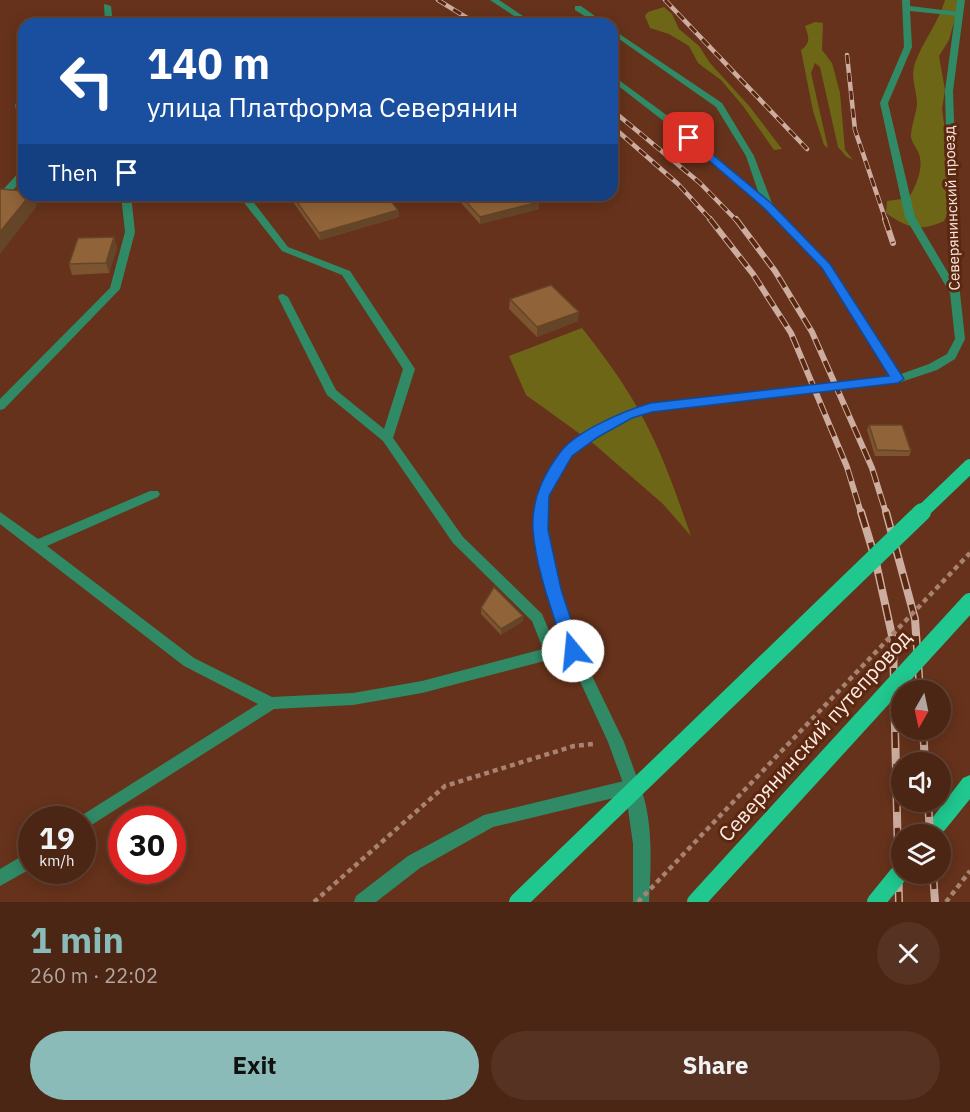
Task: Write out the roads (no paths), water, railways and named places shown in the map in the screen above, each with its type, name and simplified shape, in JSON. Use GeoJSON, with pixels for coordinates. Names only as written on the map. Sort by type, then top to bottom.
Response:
{"type":"FeatureCollection","features":[{"type":"Feature","properties":{"kind":"main road"},"geometry":{"type":"LineString","coordinates":[[518,902],[970,466]]}},
{"type":"Feature","properties":{"kind":"main road","name":"Северянинский путепровод"},"geometry":{"type":"LineString","coordinates":[[696,902],[970,602]]}},
{"type":"Feature","properties":{"kind":"main road"},"geometry":{"type":"LineString","coordinates":[[938,824],[970,784]]}},
{"type":"Feature","properties":{"kind":"main road"},"geometry":{"type":"LineString","coordinates":[[876,902],[891,884]]}},
{"type":"Feature","properties":{"kind":"street"},"geometry":{"type":"LineString","coordinates":[[494,0],[522,18]]}},
{"type":"Feature","properties":{"kind":"street","name":"Северянинский проезд"},"geometry":{"type":"LineString","coordinates":[[632,786],[616,742],[573,651],[553,589],[541,530],[542,496],[568,452],[628,415],[651,408],[898,379],[933,367],[951,356],[960,339],[955,294],[949,91],[961,0]]}},
{"type":"Feature","properties":{"kind":"street"},"geometry":{"type":"LineString","coordinates":[[955,294],[910,217],[884,103],[908,46],[906,4],[959,14]]}},
{"type":"Feature","properties":{"kind":"street"},"geometry":{"type":"LineString","coordinates":[[107,6],[108,18]]}},
{"type":"Feature","properties":{"kind":"street"},"geometry":{"type":"LineString","coordinates":[[578,8],[593,18]]}},
{"type":"Feature","properties":{"kind":"street"},"geometry":{"type":"LineString","coordinates":[[618,35],[719,105],[750,156],[768,206]]}},
{"type":"Feature","properties":{"kind":"street"},"geometry":{"type":"LineString","coordinates":[[618,82],[673,124],[768,206],[826,266],[898,379]]}},
{"type":"Feature","properties":{"kind":"street"},"geometry":{"type":"LineString","coordinates":[[0,199],[18,179]]}},
{"type":"Feature","properties":{"kind":"street"},"geometry":{"type":"LineString","coordinates":[[0,406],[115,289],[130,232],[127,201]]}},
{"type":"Feature","properties":{"kind":"street"},"geometry":{"type":"LineString","coordinates":[[248,201],[285,249],[346,273],[409,369],[387,438]]}},
{"type":"Feature","properties":{"kind":"street"},"geometry":{"type":"LineString","coordinates":[[283,297],[331,392],[387,438],[458,540],[537,618],[552,653]]}},
{"type":"Feature","properties":{"kind":"street"},"geometry":{"type":"LineString","coordinates":[[37,545],[154,494]]}},
{"type":"Feature","properties":{"kind":"street"},"geometry":{"type":"LineString","coordinates":[[0,517],[189,662],[271,703],[352,699],[422,687],[552,653],[573,651]]}},
{"type":"Feature","properties":{"kind":"street"},"geometry":{"type":"LineString","coordinates":[[96,815],[271,703]]}},
{"type":"Feature","properties":{"kind":"street"},"geometry":{"type":"LineString","coordinates":[[362,902],[414,862],[490,820],[632,786],[641,823],[643,862],[639,902]]}},
{"type":"Feature","properties":{"kind":"street"},"geometry":{"type":"LineString","coordinates":[[0,878],[18,867]]}},
{"type":"Feature","properties":{"kind":"railway"},"geometry":{"type":"LineString","coordinates":[[438,0],[467,18]]}},
{"type":"Feature","properties":{"kind":"railway"},"geometry":{"type":"LineString","coordinates":[[665,0],[807,149]]}},
{"type":"Feature","properties":{"kind":"railway"},"geometry":{"type":"LineString","coordinates":[[847,55],[855,130],[886,221]]}},
{"type":"Feature","properties":{"kind":"railway"},"geometry":{"type":"LineString","coordinates":[[618,115],[700,183],[737,221]]}},
{"type":"Feature","properties":{"kind":"railway"},"geometry":{"type":"LineString","coordinates":[[618,131],[678,184],[712,221]]}},
{"type":"Feature","properties":{"kind":"railway"},"geometry":{"type":"LineString","coordinates":[[710,219],[753,274],[791,333],[847,467],[861,513]]}},
{"type":"Feature","properties":{"kind":"railway"},"geometry":{"type":"LineString","coordinates":[[736,219],[775,271],[812,332],[872,468],[886,513]]}},
{"type":"Feature","properties":{"kind":"railway"},"geometry":{"type":"LineString","coordinates":[[885,219],[893,243]]}},
{"type":"Feature","properties":{"kind":"railway"},"geometry":{"type":"LineString","coordinates":[[861,512],[875,558],[893,640],[899,902]]}},
{"type":"Feature","properties":{"kind":"railway"},"geometry":{"type":"LineString","coordinates":[[886,512],[915,619],[919,680]]}},
{"type":"Feature","properties":{"kind":"railway"},"geometry":{"type":"LineString","coordinates":[[924,740],[924,752]]}},
{"type":"Feature","properties":{"kind":"railway"},"geometry":{"type":"LineString","coordinates":[[929,812],[929,824]]}},
{"type":"Feature","properties":{"kind":"railway"},"geometry":{"type":"LineString","coordinates":[[934,884],[935,902]]}}]}
